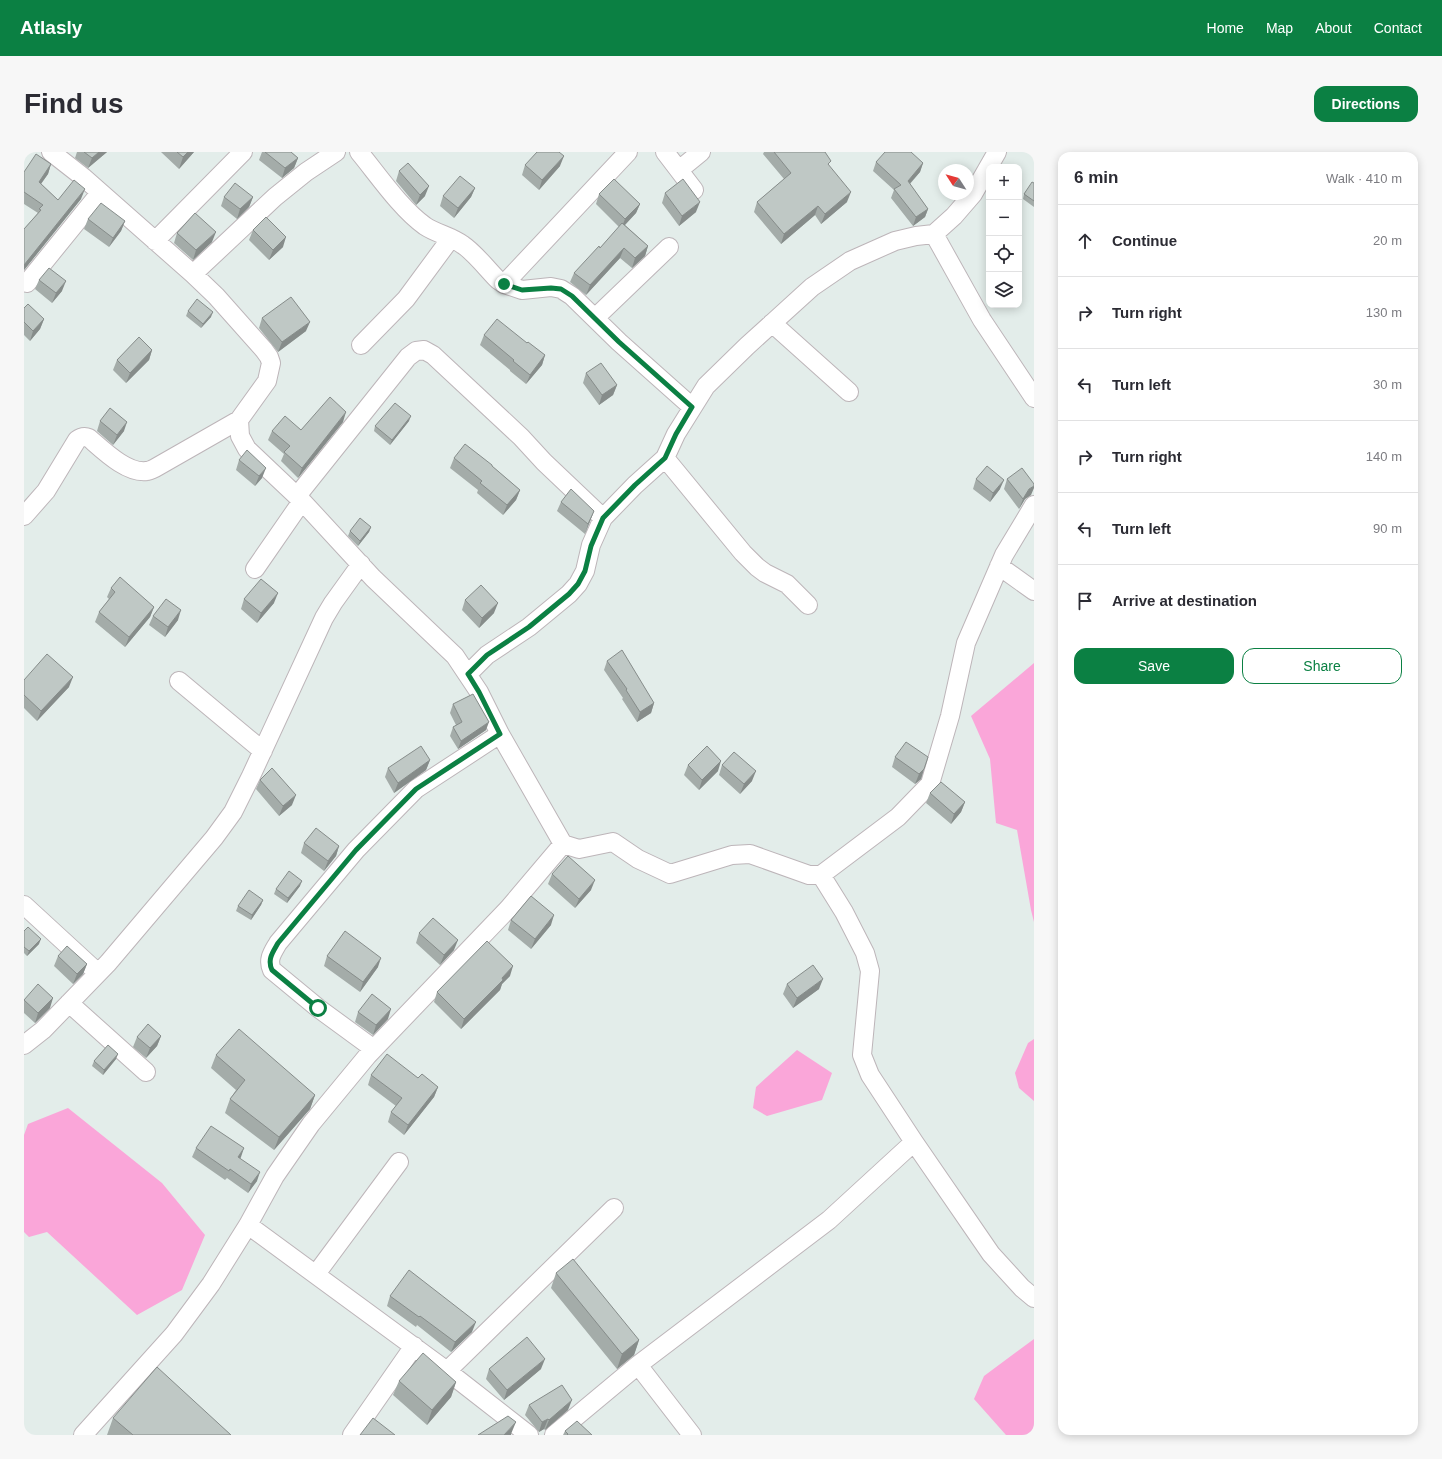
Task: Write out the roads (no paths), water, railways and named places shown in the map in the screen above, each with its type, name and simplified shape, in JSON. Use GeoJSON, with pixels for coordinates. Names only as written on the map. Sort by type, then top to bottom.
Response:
{"type":"FeatureCollection","features":[{"type":"Feature","properties":{"kind":"street"},"geometry":{"type":"LineString","coordinates":[[24,516],[35,506],[46,491],[77,440],[81,437],[84,436],[89,438],[122,465],[136,471],[147,471],[155,468],[240,420],[267,381],[271,363],[269,357],[216,296],[193,274],[52,152]]}},
{"type":"Feature","properties":{"kind":"street"},"geometry":{"type":"LineString","coordinates":[[155,241],[243,152]]}},
{"type":"Feature","properties":{"kind":"street"},"geometry":{"type":"LineString","coordinates":[[193,274],[275,197],[306,172],[336,152]]}},
{"type":"Feature","properties":{"kind":"street"},"geometry":{"type":"LineString","coordinates":[[359,152],[408,211],[425,226],[440,235],[451,238],[464,245],[498,280],[504,284],[522,290],[551,288],[561,289],[572,296],[619,342],[692,407]]}},
{"type":"Feature","properties":{"kind":"street"},"geometry":{"type":"LineString","coordinates":[[504,284],[628,152]]}},
{"type":"Feature","properties":{"kind":"street"},"geometry":{"type":"LineString","coordinates":[[665,152],[694,190]]}},
{"type":"Feature","properties":{"kind":"street"},"geometry":{"type":"LineString","coordinates":[[679,170],[701,152]]}},
{"type":"Feature","properties":{"kind":"street"},"geometry":{"type":"LineString","coordinates":[[468,674],[487,655],[529,627],[569,594],[578,584],[585,571],[591,546],[603,518],[635,485],[665,458],[676,434],[706,386],[812,287],[850,261],[895,241],[916,236],[934,234],[954,216],[973,194],[997,152]]}},
{"type":"Feature","properties":{"kind":"street"},"geometry":{"type":"LineString","coordinates":[[27,283],[100,193]]}},
{"type":"Feature","properties":{"kind":"street"},"geometry":{"type":"LineString","coordinates":[[934,234],[982,320],[1034,398]]}},
{"type":"Feature","properties":{"kind":"street"},"geometry":{"type":"LineString","coordinates":[[362,345],[406,299],[451,238]]}},
{"type":"Feature","properties":{"kind":"street"},"geometry":{"type":"LineString","coordinates":[[595,318],[669,247]]}},
{"type":"Feature","properties":{"kind":"street"},"geometry":{"type":"LineString","coordinates":[[772,323],[849,392]]}},
{"type":"Feature","properties":{"kind":"street"},"geometry":{"type":"LineString","coordinates":[[254,569],[300,498],[408,357],[416,351],[424,350],[433,355],[521,437],[544,462],[603,518]]}},
{"type":"Feature","properties":{"kind":"street"},"geometry":{"type":"LineString","coordinates":[[240,420],[240,436],[247,449],[300,498],[361,564],[455,656],[479,692],[500,734],[563,844],[579,849],[613,842],[638,859],[670,874],[732,855],[750,854],[809,875],[821,876],[898,817],[930,784],[950,716],[966,643],[1004,555],[1034,505]]}},
{"type":"Feature","properties":{"kind":"street"},"geometry":{"type":"LineString","coordinates":[[665,458],[748,558],[765,573],[787,584],[808,605]]}},
{"type":"Feature","properties":{"kind":"street"},"geometry":{"type":"LineString","coordinates":[[24,1045],[43,1030],[98,973],[214,838],[233,812],[263,751],[324,618],[361,564]]}},
{"type":"Feature","properties":{"kind":"street"},"geometry":{"type":"LineString","coordinates":[[999,566],[1034,591]]}},
{"type":"Feature","properties":{"kind":"street"},"geometry":{"type":"LineString","coordinates":[[179,681],[263,751]]}},
{"type":"Feature","properties":{"kind":"street"},"geometry":{"type":"LineString","coordinates":[[374,1049],[318,1008],[272,970],[269,964],[270,957],[278,943],[356,850],[416,789],[500,734]]}},
{"type":"Feature","properties":{"kind":"street"},"geometry":{"type":"LineString","coordinates":[[83,1435],[174,1334],[211,1284],[248,1225],[275,1176],[311,1124],[374,1049],[508,909],[563,844]]}},
{"type":"Feature","properties":{"kind":"street"},"geometry":{"type":"LineString","coordinates":[[821,876],[844,912],[865,953],[870,971],[862,1055],[870,1075],[991,1254],[1022,1288],[1034,1298]]}},
{"type":"Feature","properties":{"kind":"street"},"geometry":{"type":"LineString","coordinates":[[24,905],[98,973]]}},
{"type":"Feature","properties":{"kind":"street"},"geometry":{"type":"LineString","coordinates":[[70,1003],[146,1072]]}},
{"type":"Feature","properties":{"kind":"street"},"geometry":{"type":"LineString","coordinates":[[554,1435],[638,1365],[829,1220],[914,1142]]}},
{"type":"Feature","properties":{"kind":"street"},"geometry":{"type":"LineString","coordinates":[[316,1274],[399,1162]]}},
{"type":"Feature","properties":{"kind":"street"},"geometry":{"type":"LineString","coordinates":[[447,1371],[614,1208]]}},
{"type":"Feature","properties":{"kind":"street"},"geometry":{"type":"LineString","coordinates":[[248,1225],[414,1346],[529,1435]]}},
{"type":"Feature","properties":{"kind":"street"},"geometry":{"type":"LineString","coordinates":[[352,1435],[414,1346]]}},
{"type":"Feature","properties":{"kind":"street"},"geometry":{"type":"LineString","coordinates":[[638,1365],[692,1435]]}}]}
